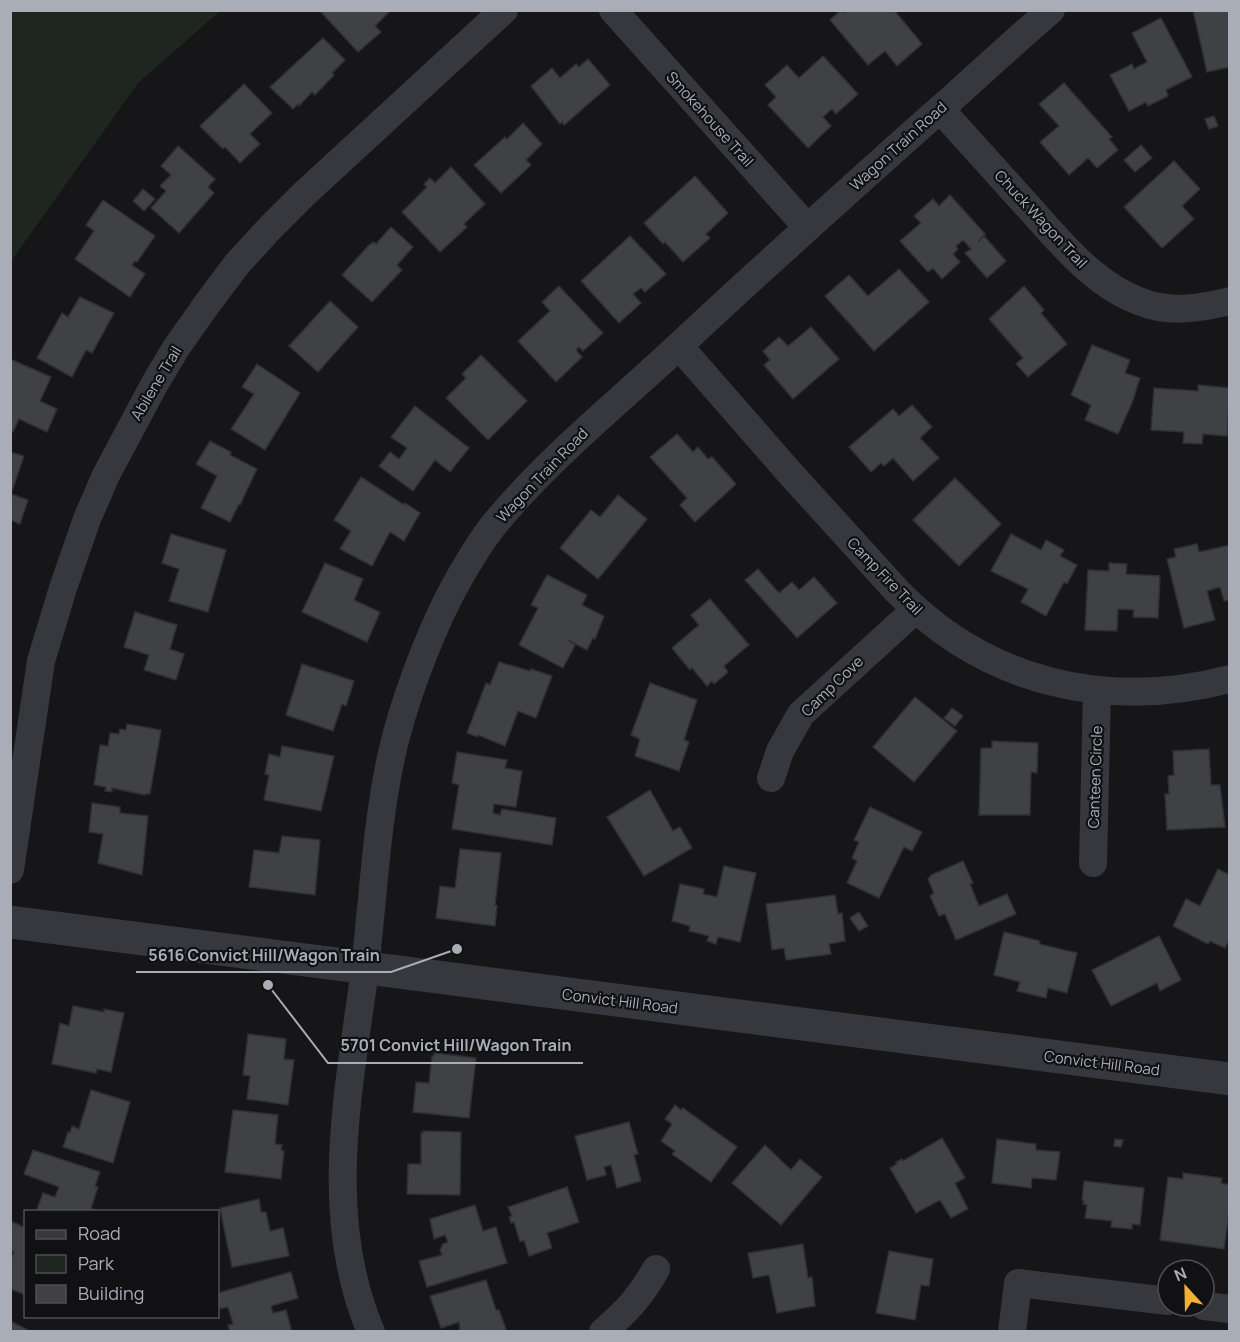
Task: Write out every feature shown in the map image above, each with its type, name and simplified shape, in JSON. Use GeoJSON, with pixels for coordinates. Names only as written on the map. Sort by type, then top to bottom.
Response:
{"type":"FeatureCollection","features":[{"type":"Feature","properties":{"kind":"street","name":"Abilene Trail"},"geometry":{"type":"LineString","coordinates":[[10,870],[41,661],[87,519],[106,475],[143,403],[176,348],[207,304],[237,264],[270,228],[504,10]]}},
{"type":"Feature","properties":{"kind":"street","name":"Smokehouse Trail"},"geometry":{"type":"LineString","coordinates":[[613,10],[807,227]]}},
{"type":"Feature","properties":{"kind":"street","name":"Wagon Train Road"},"geometry":{"type":"LineString","coordinates":[[370,1332],[356,1288],[342,1210],[341,1172],[344,1116],[392,752],[417,673],[450,596],[494,524],[554,458],[807,227],[1051,10]]}},
{"type":"Feature","properties":{"kind":"street","name":"Chuck Wagon Trail"},"geometry":{"type":"LineString","coordinates":[[940,109],[1079,261],[1123,294],[1145,304],[1168,308],[1188,308],[1230,301]]}},
{"type":"Feature","properties":{"kind":"street","name":"Camp Fire Trail"},"geometry":{"type":"LineString","coordinates":[[679,346],[789,472],[915,610],[963,646],[986,658],[1053,683],[1097,691],[1166,691],[1230,678]]}},
{"type":"Feature","properties":{"kind":"street","name":"Camp Cove"},"geometry":{"type":"LineString","coordinates":[[771,778],[780,751],[801,714],[915,610]]}},
{"type":"Feature","properties":{"kind":"street","name":"Canteen Circle"},"geometry":{"type":"LineString","coordinates":[[1093,863],[1097,691]]}},
{"type":"Feature","properties":{"kind":"street","name":"Convict Hill Road"},"geometry":{"type":"LineString","coordinates":[[10,922],[1230,1079]]}},
{"type":"Feature","properties":{"kind":"street"},"geometry":{"type":"LineString","coordinates":[[603,1332],[643,1293],[656,1269]]}},
{"type":"Feature","properties":{"kind":"street"},"geometry":{"type":"LineString","coordinates":[[1012,1332],[1018,1283],[1156,1300]]}},
{"type":"Feature","properties":{"kind":"green space"},"geometry":{"type":"Polygon","coordinates":[[[11,10],[220,11],[138,83],[11,261],[11,10]]]}},
{"type":"Feature","properties":{"kind":"building"},"geometry":{"type":"Polygon","coordinates":[[[391,10],[375,26],[381,32],[358,52],[320,11],[391,10]]]}},
{"type":"Feature","properties":{"kind":"building"},"geometry":{"type":"Polygon","coordinates":[[[841,10],[843,13],[845,10],[894,10],[922,44],[897,66],[885,51],[868,65],[830,20],[841,10]]]}},
{"type":"Feature","properties":{"kind":"building"},"geometry":{"type":"Polygon","coordinates":[[[1193,10],[1230,10],[1230,67],[1207,72],[1193,10]]]}},
{"type":"Feature","properties":{"kind":"building"},"geometry":{"type":"Polygon","coordinates":[[[1161,18],[1192,77],[1166,90],[1168,96],[1148,106],[1146,102],[1129,111],[1110,75],[1132,64],[1134,69],[1147,62],[1132,33],[1161,18]]]}},
{"type":"Feature","properties":{"kind":"building"},"geometry":{"type":"Polygon","coordinates":[[[323,38],[345,60],[315,95],[312,92],[293,109],[270,87],[323,38]]]}},
{"type":"Feature","properties":{"kind":"building"},"geometry":{"type":"Polygon","coordinates":[[[823,56],[858,94],[836,114],[832,109],[823,117],[831,126],[808,148],[768,105],[776,97],[765,85],[787,65],[799,78],[823,56]]]}},
{"type":"Feature","properties":{"kind":"building"},"geometry":{"type":"Polygon","coordinates":[[[588,59],[610,85],[564,125],[562,122],[560,124],[531,86],[552,68],[560,78],[576,64],[579,67],[588,59]]]}},
{"type":"Feature","properties":{"kind":"building"},"geometry":{"type":"Polygon","coordinates":[[[1064,83],[1112,137],[1109,139],[1118,150],[1097,168],[1088,158],[1069,175],[1040,142],[1059,126],[1039,104],[1064,83]]]}},
{"type":"Feature","properties":{"kind":"building"},"geometry":{"type":"Polygon","coordinates":[[[244,84],[272,113],[250,134],[260,144],[240,163],[200,126],[244,84]]]}},
{"type":"Feature","properties":{"kind":"building"},"geometry":{"type":"Polygon","coordinates":[[[1214,116],[1218,126],[1209,129],[1205,119],[1214,116]]]}},
{"type":"Feature","properties":{"kind":"building"},"geometry":{"type":"Polygon","coordinates":[[[523,123],[542,144],[526,160],[531,165],[501,193],[474,165],[523,123]]]}},
{"type":"Feature","properties":{"kind":"building"},"geometry":{"type":"Polygon","coordinates":[[[1141,145],[1152,158],[1135,172],[1124,160],[1141,145]]]}},
{"type":"Feature","properties":{"kind":"building"},"geometry":{"type":"Polygon","coordinates":[[[178,146],[215,179],[208,187],[214,193],[179,233],[151,208],[166,191],[160,186],[171,175],[161,166],[178,146]]]}},
{"type":"Feature","properties":{"kind":"building"},"geometry":{"type":"Polygon","coordinates":[[[1174,161],[1200,189],[1182,206],[1194,219],[1162,248],[1124,207],[1174,161]]]}},
{"type":"Feature","properties":{"kind":"building"},"geometry":{"type":"Polygon","coordinates":[[[451,167],[485,204],[464,224],[467,227],[440,252],[402,212],[427,187],[424,184],[430,178],[435,183],[451,167]]]}},
{"type":"Feature","properties":{"kind":"building"},"geometry":{"type":"Polygon","coordinates":[[[695,176],[728,213],[706,234],[710,238],[683,262],[644,223],[695,176]]]}},
{"type":"Feature","properties":{"kind":"building"},"geometry":{"type":"Polygon","coordinates":[[[143,189],[155,199],[144,211],[133,201],[143,189]]]}},
{"type":"Feature","properties":{"kind":"building"},"geometry":{"type":"Polygon","coordinates":[[[950,195],[985,234],[978,242],[984,236],[1006,261],[987,278],[965,253],[971,249],[963,240],[956,246],[958,249],[953,254],[960,262],[942,279],[933,268],[928,272],[900,241],[921,223],[914,216],[933,199],[939,206],[950,195]]]}},
{"type":"Feature","properties":{"kind":"building"},"geometry":{"type":"Polygon","coordinates":[[[103,200],[155,236],[137,262],[135,261],[132,265],[145,274],[130,297],[75,259],[94,231],[86,225],[103,200]]]}},
{"type":"Feature","properties":{"kind":"building"},"geometry":{"type":"Polygon","coordinates":[[[391,227],[413,247],[397,265],[402,270],[372,302],[342,275],[369,245],[374,242],[376,244],[391,227]]]}},
{"type":"Feature","properties":{"kind":"building"},"geometry":{"type":"Polygon","coordinates":[[[630,236],[666,274],[645,292],[641,288],[633,294],[641,303],[619,323],[581,281],[630,236]]]}},
{"type":"Feature","properties":{"kind":"building"},"geometry":{"type":"Polygon","coordinates":[[[899,269],[929,302],[874,351],[825,296],[849,275],[868,296],[899,269]]]}},
{"type":"Feature","properties":{"kind":"building"},"geometry":{"type":"Polygon","coordinates":[[[559,286],[603,333],[583,351],[579,347],[576,350],[582,357],[556,382],[518,341],[550,311],[542,302],[559,286]]]}},
{"type":"Feature","properties":{"kind":"building"},"geometry":{"type":"Polygon","coordinates":[[[1024,286],[1044,310],[1041,313],[1067,344],[1028,377],[1016,364],[1023,358],[989,319],[1024,286]]]}},
{"type":"Feature","properties":{"kind":"building"},"geometry":{"type":"Polygon","coordinates":[[[80,297],[114,313],[92,353],[86,350],[72,377],[37,358],[62,313],[68,317],[80,297]]]}},
{"type":"Feature","properties":{"kind":"building"},"geometry":{"type":"Polygon","coordinates":[[[330,301],[358,327],[318,372],[289,346],[330,301]]]}},
{"type":"Feature","properties":{"kind":"building"},"geometry":{"type":"Polygon","coordinates":[[[811,327],[839,359],[793,399],[764,365],[770,360],[763,351],[779,337],[788,346],[811,327]]]}},
{"type":"Feature","properties":{"kind":"building"},"geometry":{"type":"Polygon","coordinates":[[[1092,345],[1130,360],[1125,373],[1140,378],[1118,434],[1085,420],[1091,405],[1071,395],[1092,345]]]}},
{"type":"Feature","properties":{"kind":"building"},"geometry":{"type":"Polygon","coordinates":[[[481,355],[527,401],[488,440],[446,398],[466,378],[462,374],[481,355]]]}},
{"type":"Feature","properties":{"kind":"building"},"geometry":{"type":"Polygon","coordinates":[[[10,359],[51,377],[40,401],[57,409],[47,432],[19,419],[13,432],[10,431],[10,359]]]}},
{"type":"Feature","properties":{"kind":"building"},"geometry":{"type":"Polygon","coordinates":[[[257,364],[300,393],[265,450],[231,429],[254,394],[242,387],[257,364]]]}},
{"type":"Feature","properties":{"kind":"building"},"geometry":{"type":"Polygon","coordinates":[[[1198,385],[1230,388],[1227,436],[1203,434],[1202,444],[1183,443],[1184,432],[1151,430],[1154,388],[1198,391],[1198,385]]]}},
{"type":"Feature","properties":{"kind":"building"},"geometry":{"type":"Polygon","coordinates":[[[912,405],[932,427],[920,438],[939,458],[913,481],[893,458],[884,466],[881,463],[871,472],[849,447],[893,409],[899,416],[912,405]]]}},
{"type":"Feature","properties":{"kind":"building"},"geometry":{"type":"Polygon","coordinates":[[[415,406],[469,448],[450,472],[435,460],[413,491],[379,466],[390,452],[399,459],[407,448],[391,437],[415,406]]]}},
{"type":"Feature","properties":{"kind":"building"},"geometry":{"type":"Polygon","coordinates":[[[677,434],[693,452],[698,447],[708,459],[712,457],[736,484],[695,522],[680,505],[687,498],[650,457],[677,434]]]}},
{"type":"Feature","properties":{"kind":"building"},"geometry":{"type":"Polygon","coordinates":[[[210,441],[257,469],[230,522],[201,508],[217,476],[196,464],[210,441]]]}},
{"type":"Feature","properties":{"kind":"building"},"geometry":{"type":"Polygon","coordinates":[[[10,452],[24,456],[11,494],[28,500],[20,524],[10,520],[10,452]]]}},
{"type":"Feature","properties":{"kind":"building"},"geometry":{"type":"Polygon","coordinates":[[[361,477],[420,513],[404,541],[390,532],[372,566],[340,549],[351,531],[334,520],[361,477]]]}},
{"type":"Feature","properties":{"kind":"building"},"geometry":{"type":"Polygon","coordinates":[[[955,478],[1001,524],[959,566],[913,520],[955,478]]]}},
{"type":"Feature","properties":{"kind":"building"},"geometry":{"type":"Polygon","coordinates":[[[618,495],[647,519],[598,579],[560,548],[591,510],[600,517],[618,495]]]}},
{"type":"Feature","properties":{"kind":"building"},"geometry":{"type":"Polygon","coordinates":[[[171,534],[226,550],[208,612],[169,601],[179,569],[162,563],[171,534]]]}},
{"type":"Feature","properties":{"kind":"building"},"geometry":{"type":"Polygon","coordinates":[[[1011,534],[1041,550],[1046,540],[1064,550],[1060,556],[1077,565],[1067,584],[1064,582],[1046,616],[1021,602],[1028,589],[991,571],[1011,534]]]}},
{"type":"Feature","properties":{"kind":"building"},"geometry":{"type":"Polygon","coordinates":[[[1197,544],[1199,552],[1230,545],[1230,600],[1224,601],[1220,587],[1207,591],[1215,620],[1184,628],[1167,559],[1176,557],[1174,549],[1197,544]]]}},
{"type":"Feature","properties":{"kind":"building"},"geometry":{"type":"Polygon","coordinates":[[[325,563],[363,579],[354,600],[380,612],[367,642],[302,612],[325,563]]]}},
{"type":"Feature","properties":{"kind":"building"},"geometry":{"type":"Polygon","coordinates":[[[1109,563],[1127,564],[1126,574],[1160,576],[1158,618],[1133,617],[1134,610],[1118,609],[1117,631],[1085,630],[1088,570],[1109,571],[1109,563]]]}},
{"type":"Feature","properties":{"kind":"building"},"geometry":{"type":"Polygon","coordinates":[[[758,569],[779,593],[792,582],[799,590],[814,577],[837,603],[797,638],[745,580],[758,569]]]}},
{"type":"Feature","properties":{"kind":"building"},"geometry":{"type":"Polygon","coordinates":[[[547,575],[587,595],[582,605],[604,616],[595,639],[593,638],[587,650],[568,640],[575,645],[563,668],[519,645],[538,608],[531,605],[547,575]]]}},
{"type":"Feature","properties":{"kind":"building"},"geometry":{"type":"Polygon","coordinates":[[[710,599],[749,645],[724,666],[728,672],[714,684],[712,681],[707,686],[672,648],[699,625],[691,615],[710,599]]]}},
{"type":"Feature","properties":{"kind":"building"},"geometry":{"type":"Polygon","coordinates":[[[135,612],[177,625],[170,649],[184,654],[176,680],[144,670],[149,655],[124,647],[135,612]]]}},
{"type":"Feature","properties":{"kind":"building"},"geometry":{"type":"Polygon","coordinates":[[[499,662],[552,676],[536,718],[518,711],[505,746],[467,733],[486,683],[490,685],[499,662]]]}},
{"type":"Feature","properties":{"kind":"building"},"geometry":{"type":"Polygon","coordinates":[[[302,664],[354,681],[346,706],[342,704],[333,731],[286,715],[302,664]]]}},
{"type":"Feature","properties":{"kind":"building"},"geometry":{"type":"Polygon","coordinates":[[[650,683],[697,700],[684,740],[689,742],[679,771],[635,756],[640,739],[631,735],[650,683]]]}},
{"type":"Feature","properties":{"kind":"building"},"geometry":{"type":"Polygon","coordinates":[[[915,697],[957,731],[914,782],[873,747],[915,697]]]}},
{"type":"Feature","properties":{"kind":"building"},"geometry":{"type":"Polygon","coordinates":[[[952,708],[963,716],[955,726],[944,718],[952,708]]]}},
{"type":"Feature","properties":{"kind":"building"},"geometry":{"type":"Polygon","coordinates":[[[127,724],[161,730],[150,794],[112,788],[112,792],[105,791],[106,787],[94,785],[100,745],[108,746],[110,733],[119,734],[120,729],[126,730],[127,724]]]}},
{"type":"Feature","properties":{"kind":"building"},"geometry":{"type":"Polygon","coordinates":[[[992,741],[1038,743],[1037,773],[1031,772],[1030,815],[979,815],[981,748],[992,748],[992,741]]]}},
{"type":"Feature","properties":{"kind":"building"},"geometry":{"type":"Polygon","coordinates":[[[282,746],[334,756],[321,811],[264,800],[269,775],[265,774],[269,754],[280,757],[282,746]]]}},
{"type":"Feature","properties":{"kind":"building"},"geometry":{"type":"Polygon","coordinates":[[[1209,749],[1211,785],[1220,785],[1225,827],[1167,830],[1165,794],[1169,794],[1168,776],[1174,775],[1173,751],[1209,749]]]}},
{"type":"Feature","properties":{"kind":"building"},"geometry":{"type":"Polygon","coordinates":[[[457,752],[507,760],[505,768],[522,771],[516,807],[494,804],[493,813],[500,815],[502,809],[556,818],[552,845],[452,829],[459,785],[452,783],[457,752]]]}},
{"type":"Feature","properties":{"kind":"building"},"geometry":{"type":"Polygon","coordinates":[[[650,790],[673,831],[680,827],[692,848],[644,876],[607,817],[650,790]]]}},
{"type":"Feature","properties":{"kind":"building"},"geometry":{"type":"Polygon","coordinates":[[[92,803],[120,807],[120,813],[148,816],[142,875],[98,863],[103,834],[89,832],[92,803]]]}},
{"type":"Feature","properties":{"kind":"building"},"geometry":{"type":"Polygon","coordinates":[[[870,807],[922,832],[912,851],[904,847],[879,898],[847,883],[857,861],[852,858],[859,842],[854,840],[870,807]]]}},
{"type":"Feature","properties":{"kind":"building"},"geometry":{"type":"Polygon","coordinates":[[[282,836],[320,840],[315,895],[249,887],[254,850],[279,853],[282,836]]]}},
{"type":"Feature","properties":{"kind":"building"},"geometry":{"type":"Polygon","coordinates":[[[460,849],[501,853],[495,926],[436,918],[440,886],[455,888],[460,849]]]}},
{"type":"Feature","properties":{"kind":"building"},"geometry":{"type":"Polygon","coordinates":[[[963,861],[973,883],[970,884],[979,906],[1007,894],[1016,914],[956,940],[945,914],[939,916],[930,896],[934,893],[928,879],[931,875],[963,861]]]}},
{"type":"Feature","properties":{"kind":"building"},"geometry":{"type":"Polygon","coordinates":[[[724,866],[756,873],[740,942],[718,937],[716,944],[707,941],[709,936],[689,931],[690,926],[672,921],[680,884],[704,889],[703,894],[717,897],[724,866]]]}},
{"type":"Feature","properties":{"kind":"building"},"geometry":{"type":"Polygon","coordinates":[[[1218,869],[1230,875],[1230,938],[1225,948],[1210,941],[1208,944],[1173,926],[1186,899],[1200,906],[1218,869]]]}},
{"type":"Feature","properties":{"kind":"building"},"geometry":{"type":"Polygon","coordinates":[[[835,895],[838,914],[842,913],[845,941],[829,944],[831,954],[786,960],[784,948],[772,950],[766,904],[835,895]]]}},
{"type":"Feature","properties":{"kind":"building"},"geometry":{"type":"Polygon","coordinates":[[[859,912],[868,926],[859,931],[850,918],[859,912]]]}},
{"type":"Feature","properties":{"kind":"building"},"geometry":{"type":"Polygon","coordinates":[[[1004,932],[1040,941],[1039,944],[1077,953],[1067,993],[1048,988],[1046,998],[1017,991],[1020,982],[994,975],[1004,932]]]}},
{"type":"Feature","properties":{"kind":"building"},"geometry":{"type":"Polygon","coordinates":[[[1159,936],[1181,980],[1160,991],[1157,983],[1111,1006],[1092,970],[1159,936]]]}},
{"type":"Feature","properties":{"kind":"building"},"geometry":{"type":"Polygon","coordinates":[[[73,1006],[124,1013],[111,1072],[97,1069],[96,1073],[52,1064],[60,1023],[69,1026],[73,1006]]]}},
{"type":"Feature","properties":{"kind":"building"},"geometry":{"type":"Polygon","coordinates":[[[248,1034],[286,1039],[284,1059],[294,1060],[288,1105],[247,1099],[250,1076],[243,1075],[248,1034]]]}},
{"type":"Feature","properties":{"kind":"building"},"geometry":{"type":"Polygon","coordinates":[[[434,1053],[476,1058],[469,1118],[413,1112],[416,1082],[429,1083],[434,1053]]]}},
{"type":"Feature","properties":{"kind":"building"},"geometry":{"type":"Polygon","coordinates":[[[91,1090],[130,1102],[113,1163],[63,1147],[72,1126],[79,1129],[91,1090]]]}},
{"type":"Feature","properties":{"kind":"building"},"geometry":{"type":"Polygon","coordinates":[[[675,1105],[681,1110],[683,1108],[737,1147],[711,1182],[672,1154],[675,1151],[661,1141],[672,1124],[665,1119],[675,1105]]]}},
{"type":"Feature","properties":{"kind":"building"},"geometry":{"type":"Polygon","coordinates":[[[233,1110],[278,1115],[275,1144],[282,1145],[281,1150],[284,1151],[281,1179],[225,1172],[233,1110]]]}},
{"type":"Feature","properties":{"kind":"building"},"geometry":{"type":"Polygon","coordinates":[[[629,1122],[638,1154],[634,1155],[641,1181],[617,1188],[611,1165],[604,1167],[606,1175],[587,1180],[575,1136],[629,1122]]]}},
{"type":"Feature","properties":{"kind":"building"},"geometry":{"type":"Polygon","coordinates":[[[423,1131],[461,1132],[460,1195],[407,1194],[408,1164],[421,1164],[421,1133],[423,1131]]]}},
{"type":"Feature","properties":{"kind":"building"},"geometry":{"type":"Polygon","coordinates":[[[942,1138],[965,1178],[955,1183],[968,1209],[951,1218],[940,1200],[916,1213],[890,1168],[897,1164],[896,1162],[902,1159],[903,1161],[942,1138]]]}},
{"type":"Feature","properties":{"kind":"building"},"geometry":{"type":"Polygon","coordinates":[[[997,1139],[1036,1144],[1036,1150],[1060,1152],[1056,1180],[1032,1178],[1031,1188],[992,1183],[997,1139]]]}},
{"type":"Feature","properties":{"kind":"building"},"geometry":{"type":"Polygon","coordinates":[[[1115,1139],[1123,1140],[1121,1147],[1114,1146],[1115,1139]]]}},
{"type":"Feature","properties":{"kind":"building"},"geometry":{"type":"Polygon","coordinates":[[[765,1145],[791,1170],[800,1159],[822,1177],[781,1225],[732,1183],[765,1145]]]}},
{"type":"Feature","properties":{"kind":"building"},"geometry":{"type":"Polygon","coordinates":[[[33,1150],[100,1172],[91,1208],[96,1210],[37,1210],[43,1193],[55,1197],[59,1187],[24,1174],[33,1150]]]}},
{"type":"Feature","properties":{"kind":"building"},"geometry":{"type":"Polygon","coordinates":[[[1183,1173],[1222,1178],[1221,1183],[1230,1185],[1230,1205],[1224,1249],[1160,1240],[1168,1177],[1183,1179],[1183,1173]]]}},
{"type":"Feature","properties":{"kind":"building"},"geometry":{"type":"Polygon","coordinates":[[[1084,1181],[1144,1188],[1140,1225],[1132,1224],[1132,1229],[1111,1227],[1112,1221],[1085,1218],[1087,1205],[1083,1204],[1082,1200],[1084,1181]]]}},
{"type":"Feature","properties":{"kind":"building"},"geometry":{"type":"Polygon","coordinates":[[[567,1187],[579,1222],[547,1233],[552,1248],[529,1256],[524,1240],[520,1242],[514,1222],[511,1223],[509,1217],[512,1216],[508,1207],[567,1187]]]}},
{"type":"Feature","properties":{"kind":"building"},"geometry":{"type":"Polygon","coordinates":[[[259,1199],[261,1212],[266,1212],[270,1231],[283,1228],[289,1256],[232,1267],[220,1208],[259,1199]]]}},
{"type":"Feature","properties":{"kind":"building"},"geometry":{"type":"Polygon","coordinates":[[[475,1205],[483,1231],[496,1227],[507,1263],[427,1287],[419,1261],[442,1255],[440,1250],[443,1244],[448,1242],[445,1235],[434,1239],[430,1219],[475,1205]]]}},
{"type":"Feature","properties":{"kind":"building"},"geometry":{"type":"Polygon","coordinates":[[[10,1221],[24,1227],[24,1294],[10,1289],[10,1260],[14,1252],[10,1250],[10,1221]]]}},
{"type":"Feature","properties":{"kind":"building"},"geometry":{"type":"Polygon","coordinates":[[[803,1244],[808,1278],[812,1277],[815,1306],[777,1313],[769,1275],[753,1278],[748,1253],[803,1244]]]}},
{"type":"Feature","properties":{"kind":"building"},"geometry":{"type":"Polygon","coordinates":[[[889,1251],[933,1259],[929,1286],[921,1285],[915,1320],[876,1313],[889,1251]]]}},
{"type":"Feature","properties":{"kind":"building"},"geometry":{"type":"Polygon","coordinates":[[[291,1272],[298,1298],[271,1306],[273,1313],[286,1310],[292,1332],[230,1332],[228,1325],[233,1324],[228,1307],[219,1309],[219,1293],[291,1272]]]}},
{"type":"Feature","properties":{"kind":"building"},"geometry":{"type":"Polygon","coordinates":[[[486,1280],[496,1310],[499,1310],[507,1332],[460,1332],[459,1322],[441,1328],[430,1296],[486,1280]]]}},
{"type":"Feature","properties":{"kind":"building"},"geometry":{"type":"Polygon","coordinates":[[[10,1321],[30,1331],[10,1332],[10,1321]]]}},
{"type":"Feature","properties":{"kind":"place","name":"5616 Convict Hill/Wagon Train"},"geometry":{"type":"Point","coordinates":[457,949]}},
{"type":"Feature","properties":{"kind":"place","name":"5701 Convict Hill/Wagon Train"},"geometry":{"type":"Point","coordinates":[268,985]}}]}
